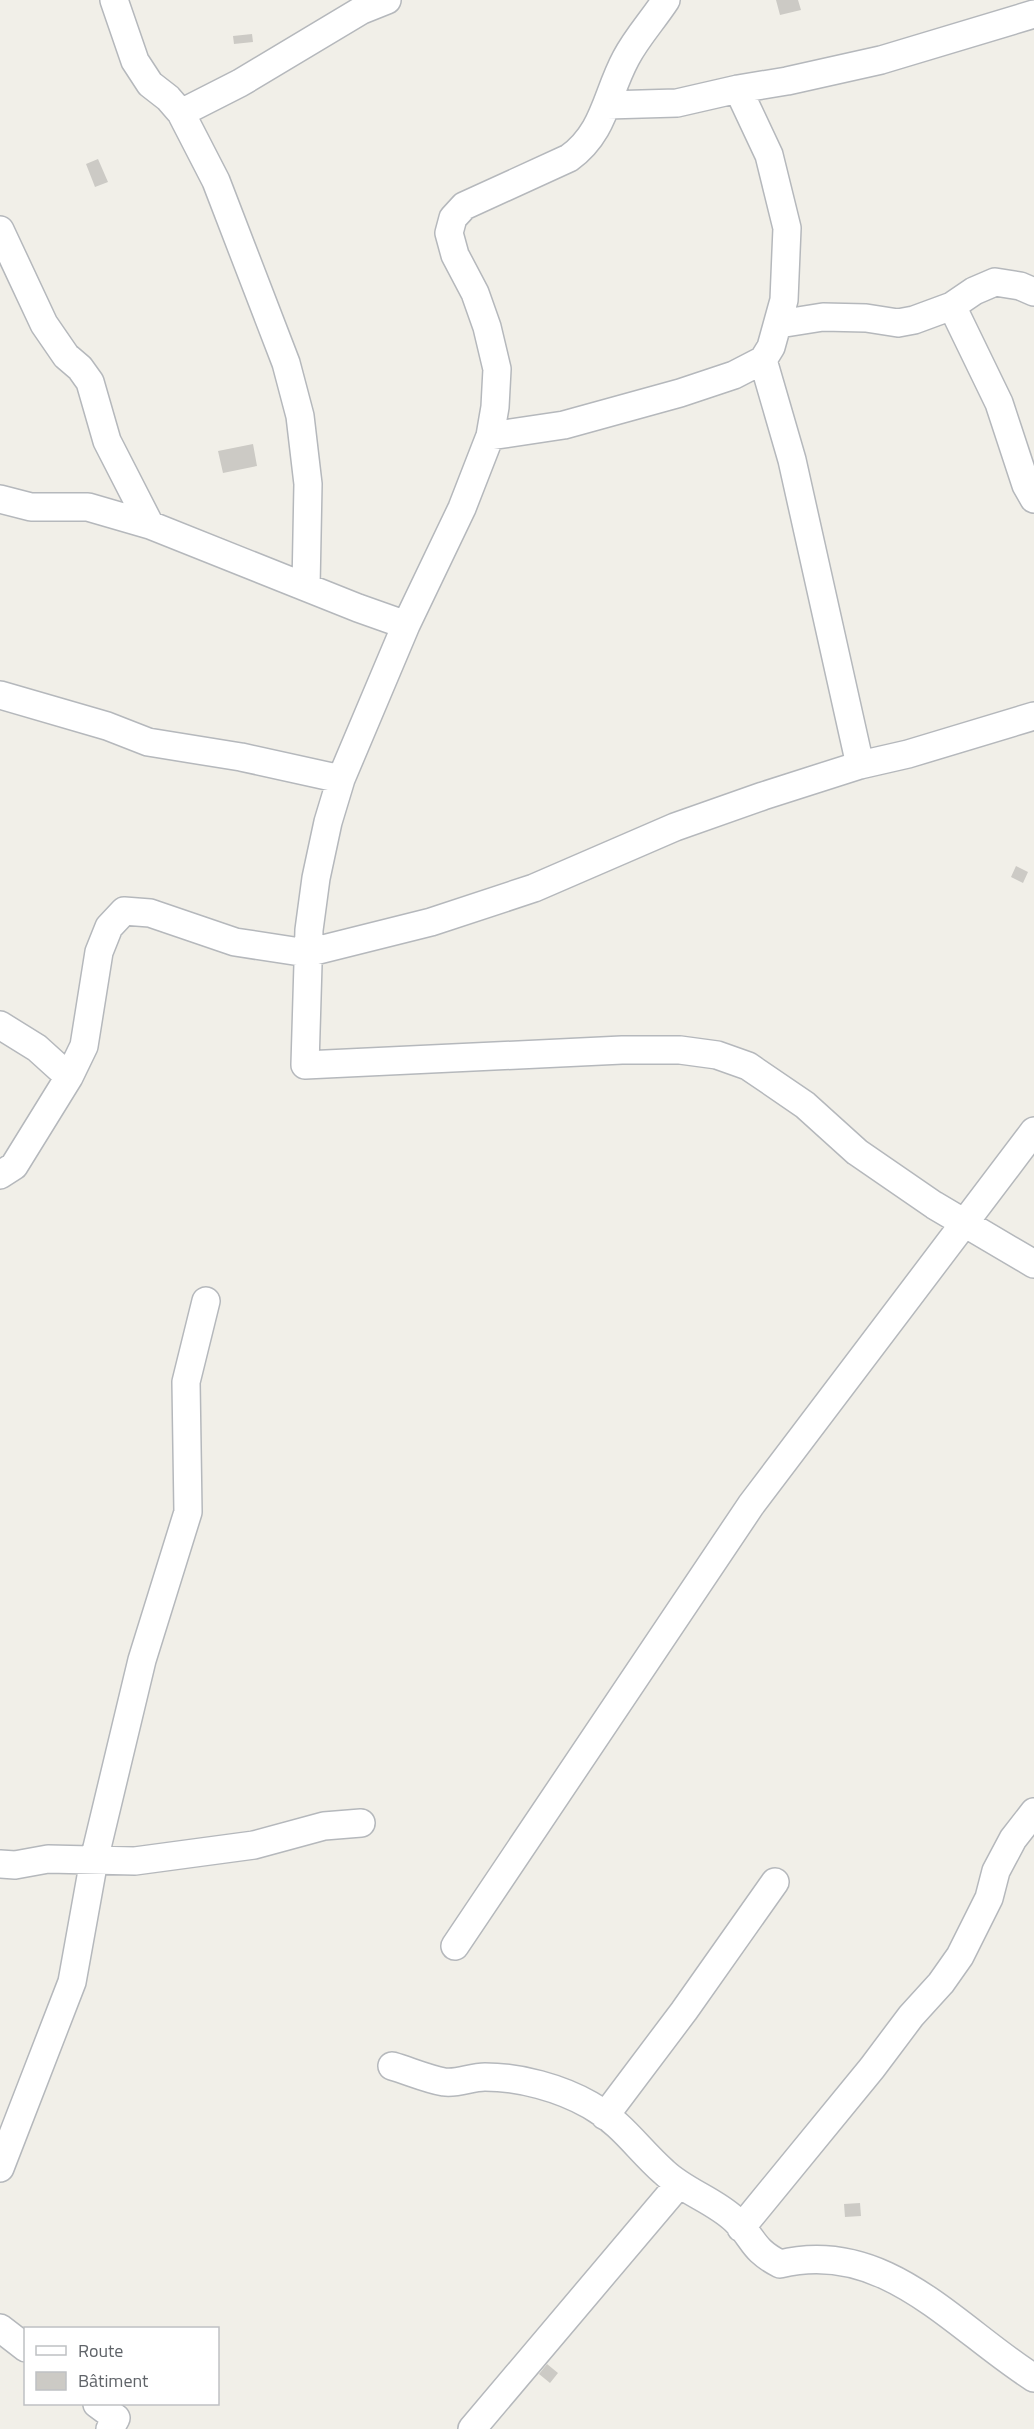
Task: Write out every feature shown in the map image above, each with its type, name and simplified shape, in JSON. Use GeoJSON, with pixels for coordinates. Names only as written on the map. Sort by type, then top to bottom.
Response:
{"type":"FeatureCollection","features":[{"type":"Feature","properties":{"kind":"street"},"geometry":{"type":"LineString","coordinates":[[114,0],[135,61],[150,84],[168,98],[181,113],[216,181],[286,363],[300,416],[308,484],[306,587]]}},
{"type":"Feature","properties":{"kind":"street"},"geometry":{"type":"LineString","coordinates":[[181,113],[240,83],[362,10],[387,0]]}},
{"type":"Feature","properties":{"kind":"street"},"geometry":{"type":"LineString","coordinates":[[661,1],[626,58],[593,136],[583,148],[569,158],[465,206],[453,218],[449,233],[455,255],[475,293],[487,327],[497,369],[495,407],[490,436],[462,508],[406,626],[341,779],[328,822],[316,878],[307,953],[305,1065],[622,1050],[680,1050],[717,1055],[748,1066],[805,1105],[857,1152],[934,1205],[965,1221],[1034,1264]]}},
{"type":"Feature","properties":{"kind":"street"},"geometry":{"type":"LineString","coordinates":[[607,105],[677,103],[787,81],[881,60],[1034,14]]}},
{"type":"Feature","properties":{"kind":"street"},"geometry":{"type":"LineString","coordinates":[[490,436],[564,425],[734,375],[763,360],[771,347],[784,300],[787,228],[769,155],[738,89]]}},
{"type":"Feature","properties":{"kind":"street"},"geometry":{"type":"LineString","coordinates":[[0,230],[44,324],[66,356],[80,368],[90,382],[107,441],[150,525]]}},
{"type":"Feature","properties":{"kind":"street"},"geometry":{"type":"LineString","coordinates":[[778,324],[823,317],[866,318],[898,323],[914,320],[952,306],[974,291],[995,282],[1020,286],[1034,292]]}},
{"type":"Feature","properties":{"kind":"street"},"geometry":{"type":"LineString","coordinates":[[952,306],[999,403],[1026,485],[1034,500]]}},
{"type":"Feature","properties":{"kind":"street"},"geometry":{"type":"LineString","coordinates":[[763,360],[792,460],[860,765]]}},
{"type":"Feature","properties":{"kind":"street"},"geometry":{"type":"LineString","coordinates":[[0,499],[31,507],[88,507],[150,525],[406,626]]}},
{"type":"Feature","properties":{"kind":"street"},"geometry":{"type":"LineString","coordinates":[[0,696],[106,726],[148,742],[241,757],[341,779]]}},
{"type":"Feature","properties":{"kind":"street"},"geometry":{"type":"LineString","coordinates":[[0,1176],[14,1166],[69,1077],[84,1046],[99,952],[109,927],[124,911],[150,912],[235,942],[307,953],[431,922],[534,888],[675,827],[860,765],[908,754],[1034,716]]}},
{"type":"Feature","properties":{"kind":"street"},"geometry":{"type":"LineString","coordinates":[[0,1025],[37,1048],[69,1077]]}},
{"type":"Feature","properties":{"kind":"street"},"geometry":{"type":"LineString","coordinates":[[455,1946],[751,1505],[803,1440],[839,1386],[1034,1131]]}},
{"type":"Feature","properties":{"kind":"street"},"geometry":{"type":"LineString","coordinates":[[0,2168],[72,1982],[94,1860],[142,1660],[188,1512],[186,1382],[206,1301]]}},
{"type":"Feature","properties":{"kind":"street"},"geometry":{"type":"LineString","coordinates":[[741,2229],[872,2068],[911,2016],[941,1983],[960,1956],[985,1906],[996,1871],[1013,1839],[1034,1812]]}},
{"type":"Feature","properties":{"kind":"street"},"geometry":{"type":"LineString","coordinates":[[0,1864],[15,1865],[48,1859],[135,1861],[254,1845],[324,1826],[361,1823]]}},
{"type":"Feature","properties":{"kind":"street"},"geometry":{"type":"LineString","coordinates":[[606,2116],[684,2011],[774,1882]]}},
{"type":"Feature","properties":{"kind":"street"},"geometry":{"type":"LineString","coordinates":[[392,2066],[446,2082],[483,2077],[526,2082],[568,2094],[622,2127],[664,2172],[680,2184],[711,2201],[736,2222],[763,2255],[780,2264],[799,2259],[849,2263],[873,2269],[900,2282],[928,2300],[1034,2378]]}},
{"type":"Feature","properties":{"kind":"street"},"geometry":{"type":"LineString","coordinates":[[472,2429],[680,2184]]}},
{"type":"Feature","properties":{"kind":"street"},"geometry":{"type":"LineString","coordinates":[[0,2328],[24,2346]]}},
{"type":"Feature","properties":{"kind":"street"},"geometry":{"type":"LineString","coordinates":[[100,2405],[116,2418],[110,2429]]}},
{"type":"Feature","properties":{"kind":"building"},"geometry":{"type":"Polygon","coordinates":[[[776,0],[798,0],[801,10],[780,15],[776,0]]]}},
{"type":"Feature","properties":{"kind":"building"},"geometry":{"type":"Polygon","coordinates":[[[252,34],[253,42],[234,44],[233,36],[252,34]]]}},
{"type":"Feature","properties":{"kind":"building"},"geometry":{"type":"Polygon","coordinates":[[[98,159],[108,182],[95,187],[86,164],[98,159]]]}},
{"type":"Feature","properties":{"kind":"building"},"geometry":{"type":"Polygon","coordinates":[[[253,444],[257,466],[223,473],[218,451],[253,444]]]}},
{"type":"Feature","properties":{"kind":"building"},"geometry":{"type":"Polygon","coordinates":[[[1016,866],[1028,872],[1023,883],[1011,877],[1016,866]]]}},
{"type":"Feature","properties":{"kind":"building"},"geometry":{"type":"Polygon","coordinates":[[[860,2203],[861,2216],[845,2217],[844,2204],[860,2203]]]}},
{"type":"Feature","properties":{"kind":"building"},"geometry":{"type":"Polygon","coordinates":[[[547,2364],[558,2373],[550,2383],[539,2374],[547,2364]]]}}]}
